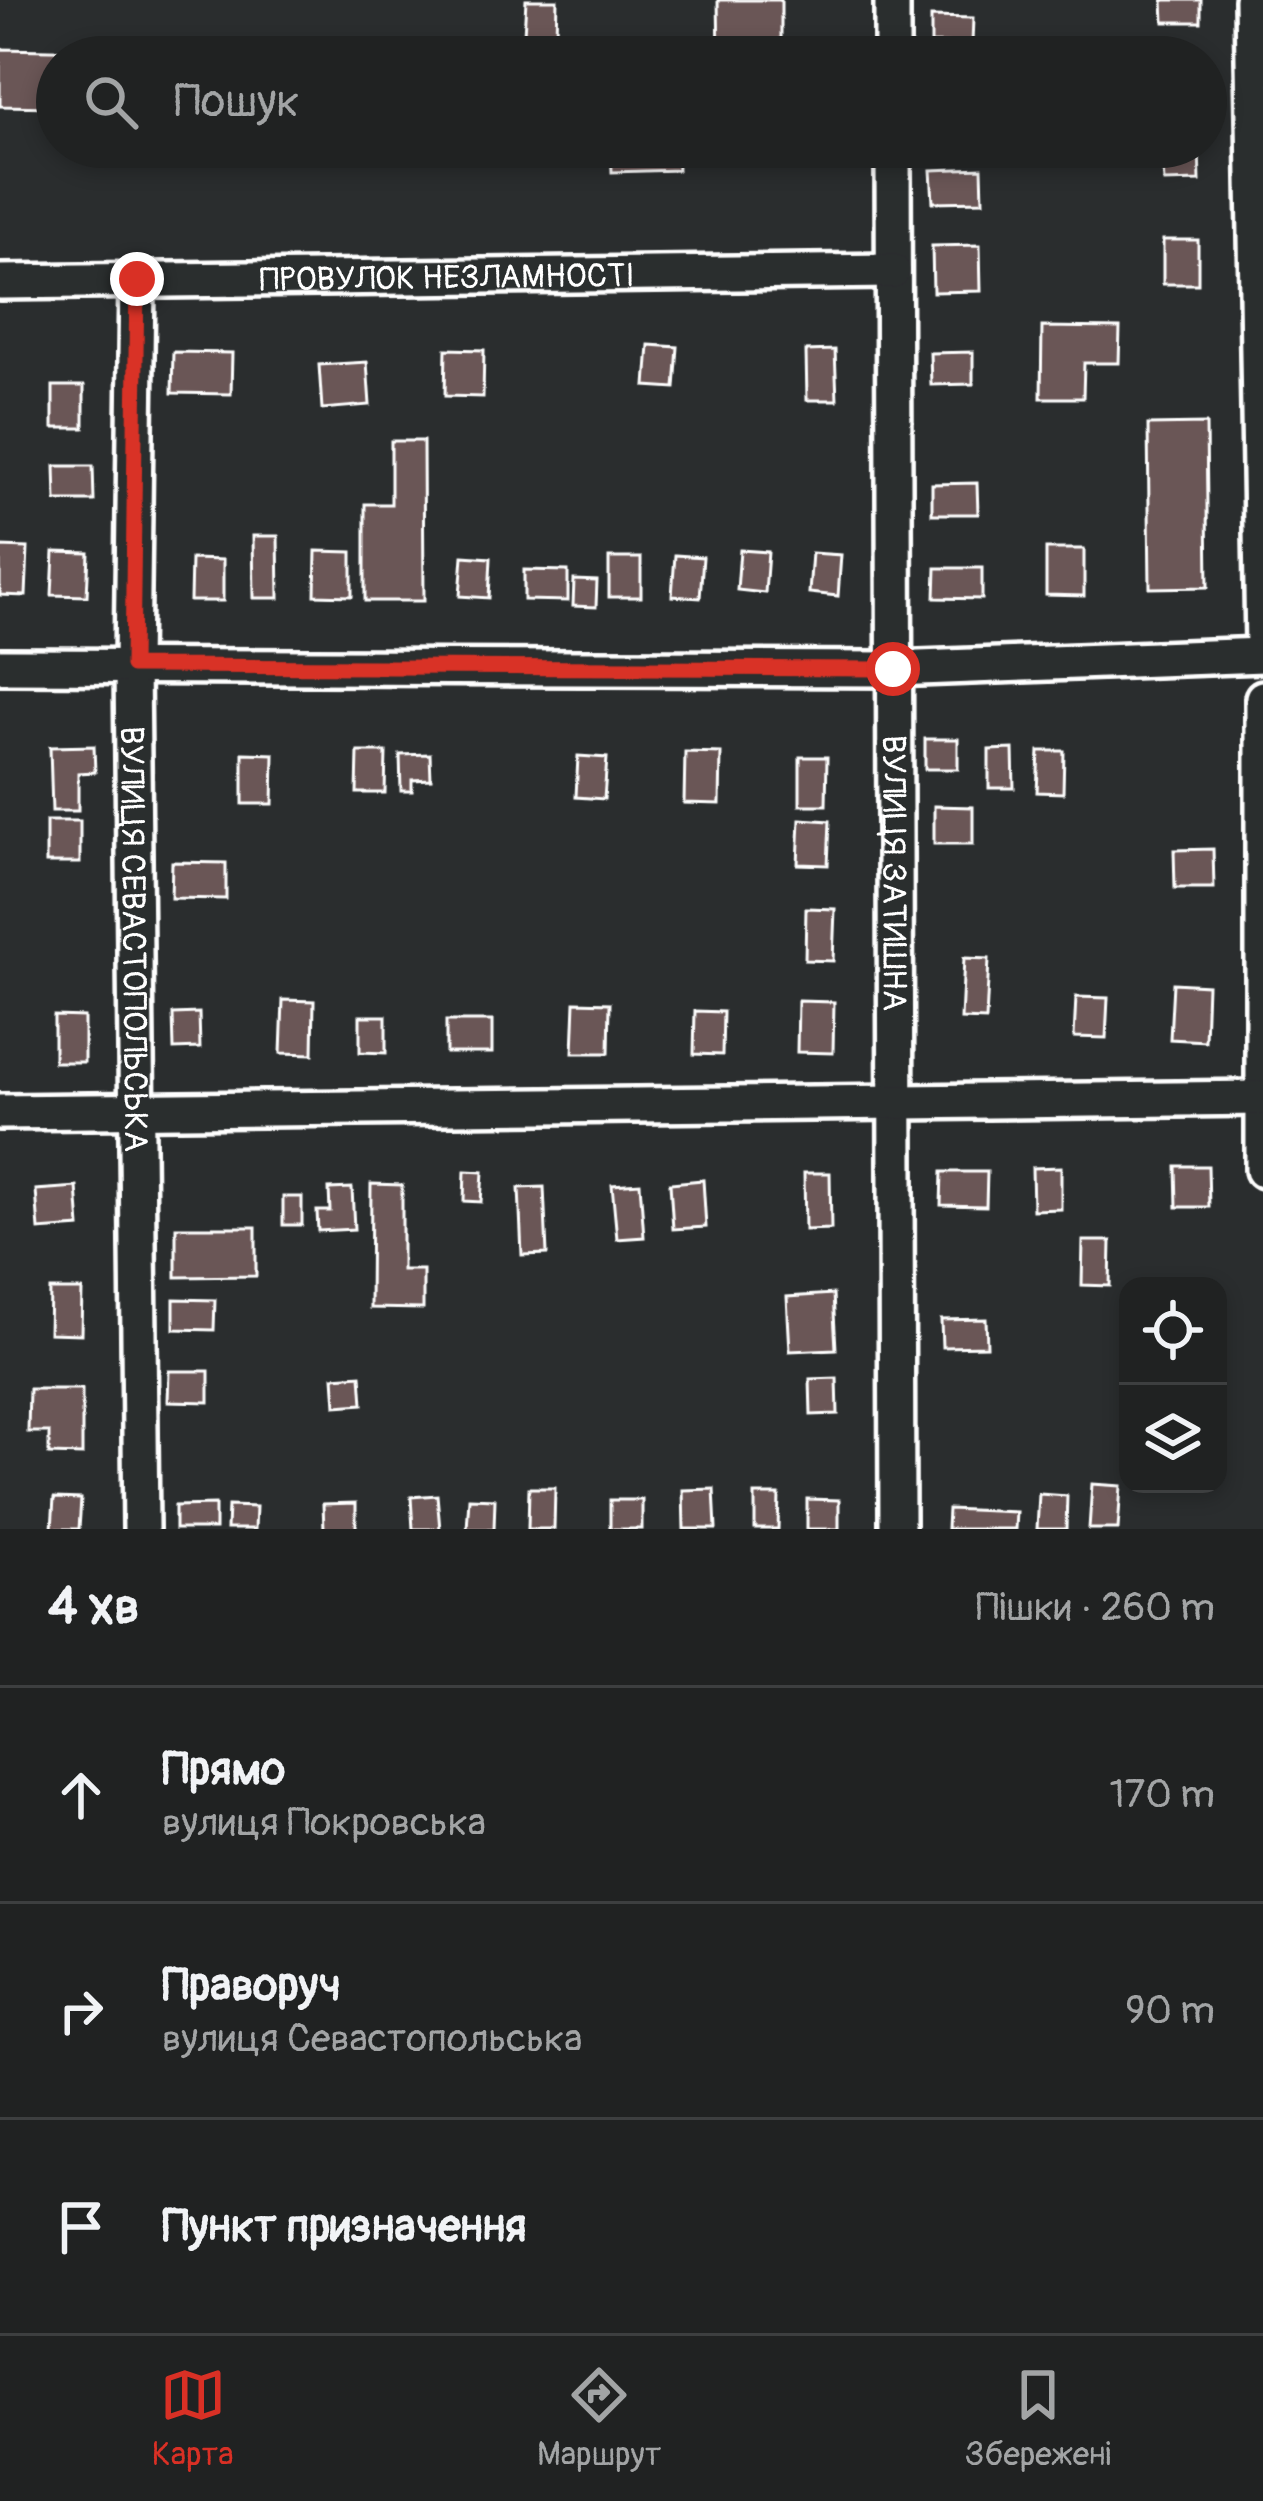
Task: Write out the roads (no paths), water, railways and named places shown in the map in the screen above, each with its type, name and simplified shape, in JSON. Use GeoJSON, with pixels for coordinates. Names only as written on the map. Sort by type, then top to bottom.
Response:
{"type":"FeatureCollection","features":[{"type":"Feature","properties":{"kind":"street"},"geometry":{"type":"LineString","coordinates":[[892,0],[892,36]]}},
{"type":"Feature","properties":{"kind":"street"},"geometry":{"type":"LineString","coordinates":[[1252,0],[1263,646]]}},
{"type":"Feature","properties":{"kind":"street","name":"ВУЛИЦЯ ЗАТИШНА"},"geometry":{"type":"LineString","coordinates":[[893,168],[897,1529]]}},
{"type":"Feature","properties":{"kind":"street","name":"ПРОВУЛОК НЕЗЛАМНОСТІ"},"geometry":{"type":"LineString","coordinates":[[0,283],[893,271]]}},
{"type":"Feature","properties":{"kind":"street","name":"ВУЛИЦЯ СЕВАСТОПОЛЬСЬКА"},"geometry":{"type":"LineString","coordinates":[[137,279],[132,666],[141,1529]]}},
{"type":"Feature","properties":{"kind":"street"},"geometry":{"type":"LineString","coordinates":[[0,666],[893,669],[1263,655]]}},
{"type":"Feature","properties":{"kind":"street"},"geometry":{"type":"LineString","coordinates":[[1263,698],[1263,1169]]}},
{"type":"Feature","properties":{"kind":"street"},"geometry":{"type":"LineString","coordinates":[[0,1112],[1262,1098]]}}]}
